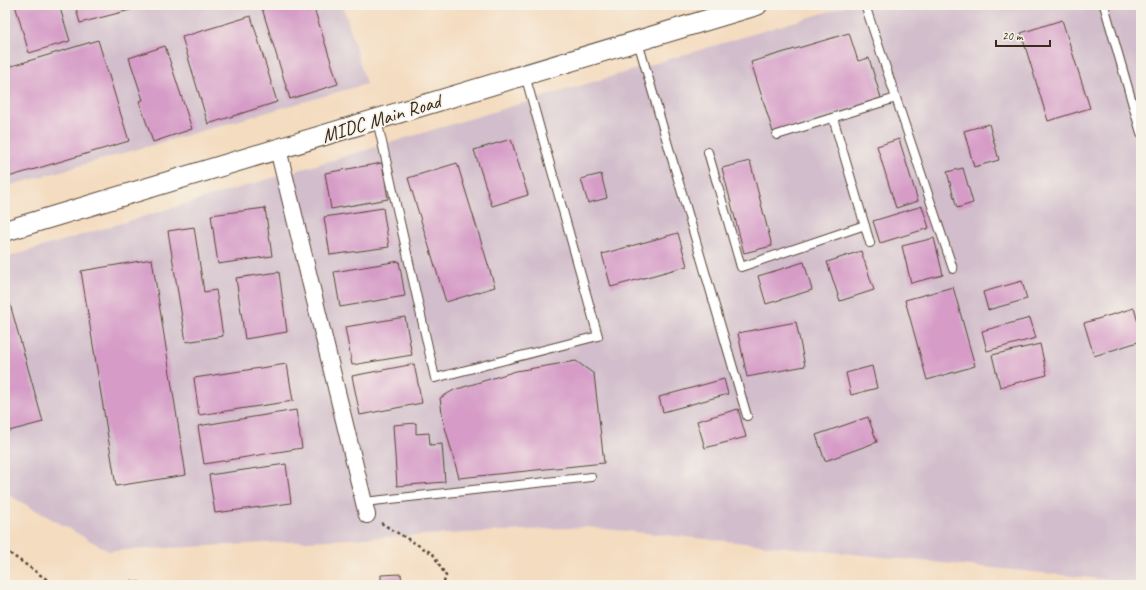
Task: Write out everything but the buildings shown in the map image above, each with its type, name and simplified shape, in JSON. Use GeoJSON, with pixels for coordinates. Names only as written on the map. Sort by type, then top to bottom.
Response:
{"type":"FeatureCollection","features":[{"type":"Feature","properties":{"kind":"street","name":"MIDC Main Road"},"geometry":{"type":"LineString","coordinates":[[5,231],[757,5]]}},
{"type":"Feature","properties":{"kind":"street"},"geometry":{"type":"LineString","coordinates":[[278,149],[366,508]]}},
{"type":"Feature","properties":{"kind":"lane"},"geometry":{"type":"LineString","coordinates":[[866,5],[953,269]]}},
{"type":"Feature","properties":{"kind":"lane"},"geometry":{"type":"LineString","coordinates":[[1104,5],[1141,133]]}},
{"type":"Feature","properties":{"kind":"lane"},"geometry":{"type":"LineString","coordinates":[[638,41],[746,416]]}},
{"type":"Feature","properties":{"kind":"lane"},"geometry":{"type":"LineString","coordinates":[[377,119],[435,378],[598,336],[524,75]]}},
{"type":"Feature","properties":{"kind":"lane"},"geometry":{"type":"LineString","coordinates":[[777,135],[896,98]]}},
{"type":"Feature","properties":{"kind":"lane"},"geometry":{"type":"LineString","coordinates":[[833,118],[870,243]]}},
{"type":"Feature","properties":{"kind":"lane"},"geometry":{"type":"LineString","coordinates":[[708,152],[742,267],[865,225]]}},
{"type":"Feature","properties":{"kind":"lane"},"geometry":{"type":"LineString","coordinates":[[366,508],[591,477]]}},
{"type":"Feature","properties":{"kind":"path"},"geometry":{"type":"LineString","coordinates":[[366,508],[433,554],[446,576],[443,585]]}},
{"type":"Feature","properties":{"kind":"path"},"geometry":{"type":"LineString","coordinates":[[5,550],[50,585]]}},
{"type":"Feature","properties":{"kind":"path"},"geometry":{"type":"LineString","coordinates":[[120,585],[130,581],[152,585]]}},
{"type":"Feature","properties":{"kind":"shaded area"},"geometry":{"type":"Polygon","coordinates":[[[5,5],[343,5],[366,84],[5,187],[5,5]]]}},
{"type":"Feature","properties":{"kind":"shaded area"},"geometry":{"type":"Polygon","coordinates":[[[850,5],[1141,5],[1141,583],[586,527],[109,551],[5,493],[5,258],[850,5]]]}}]}
